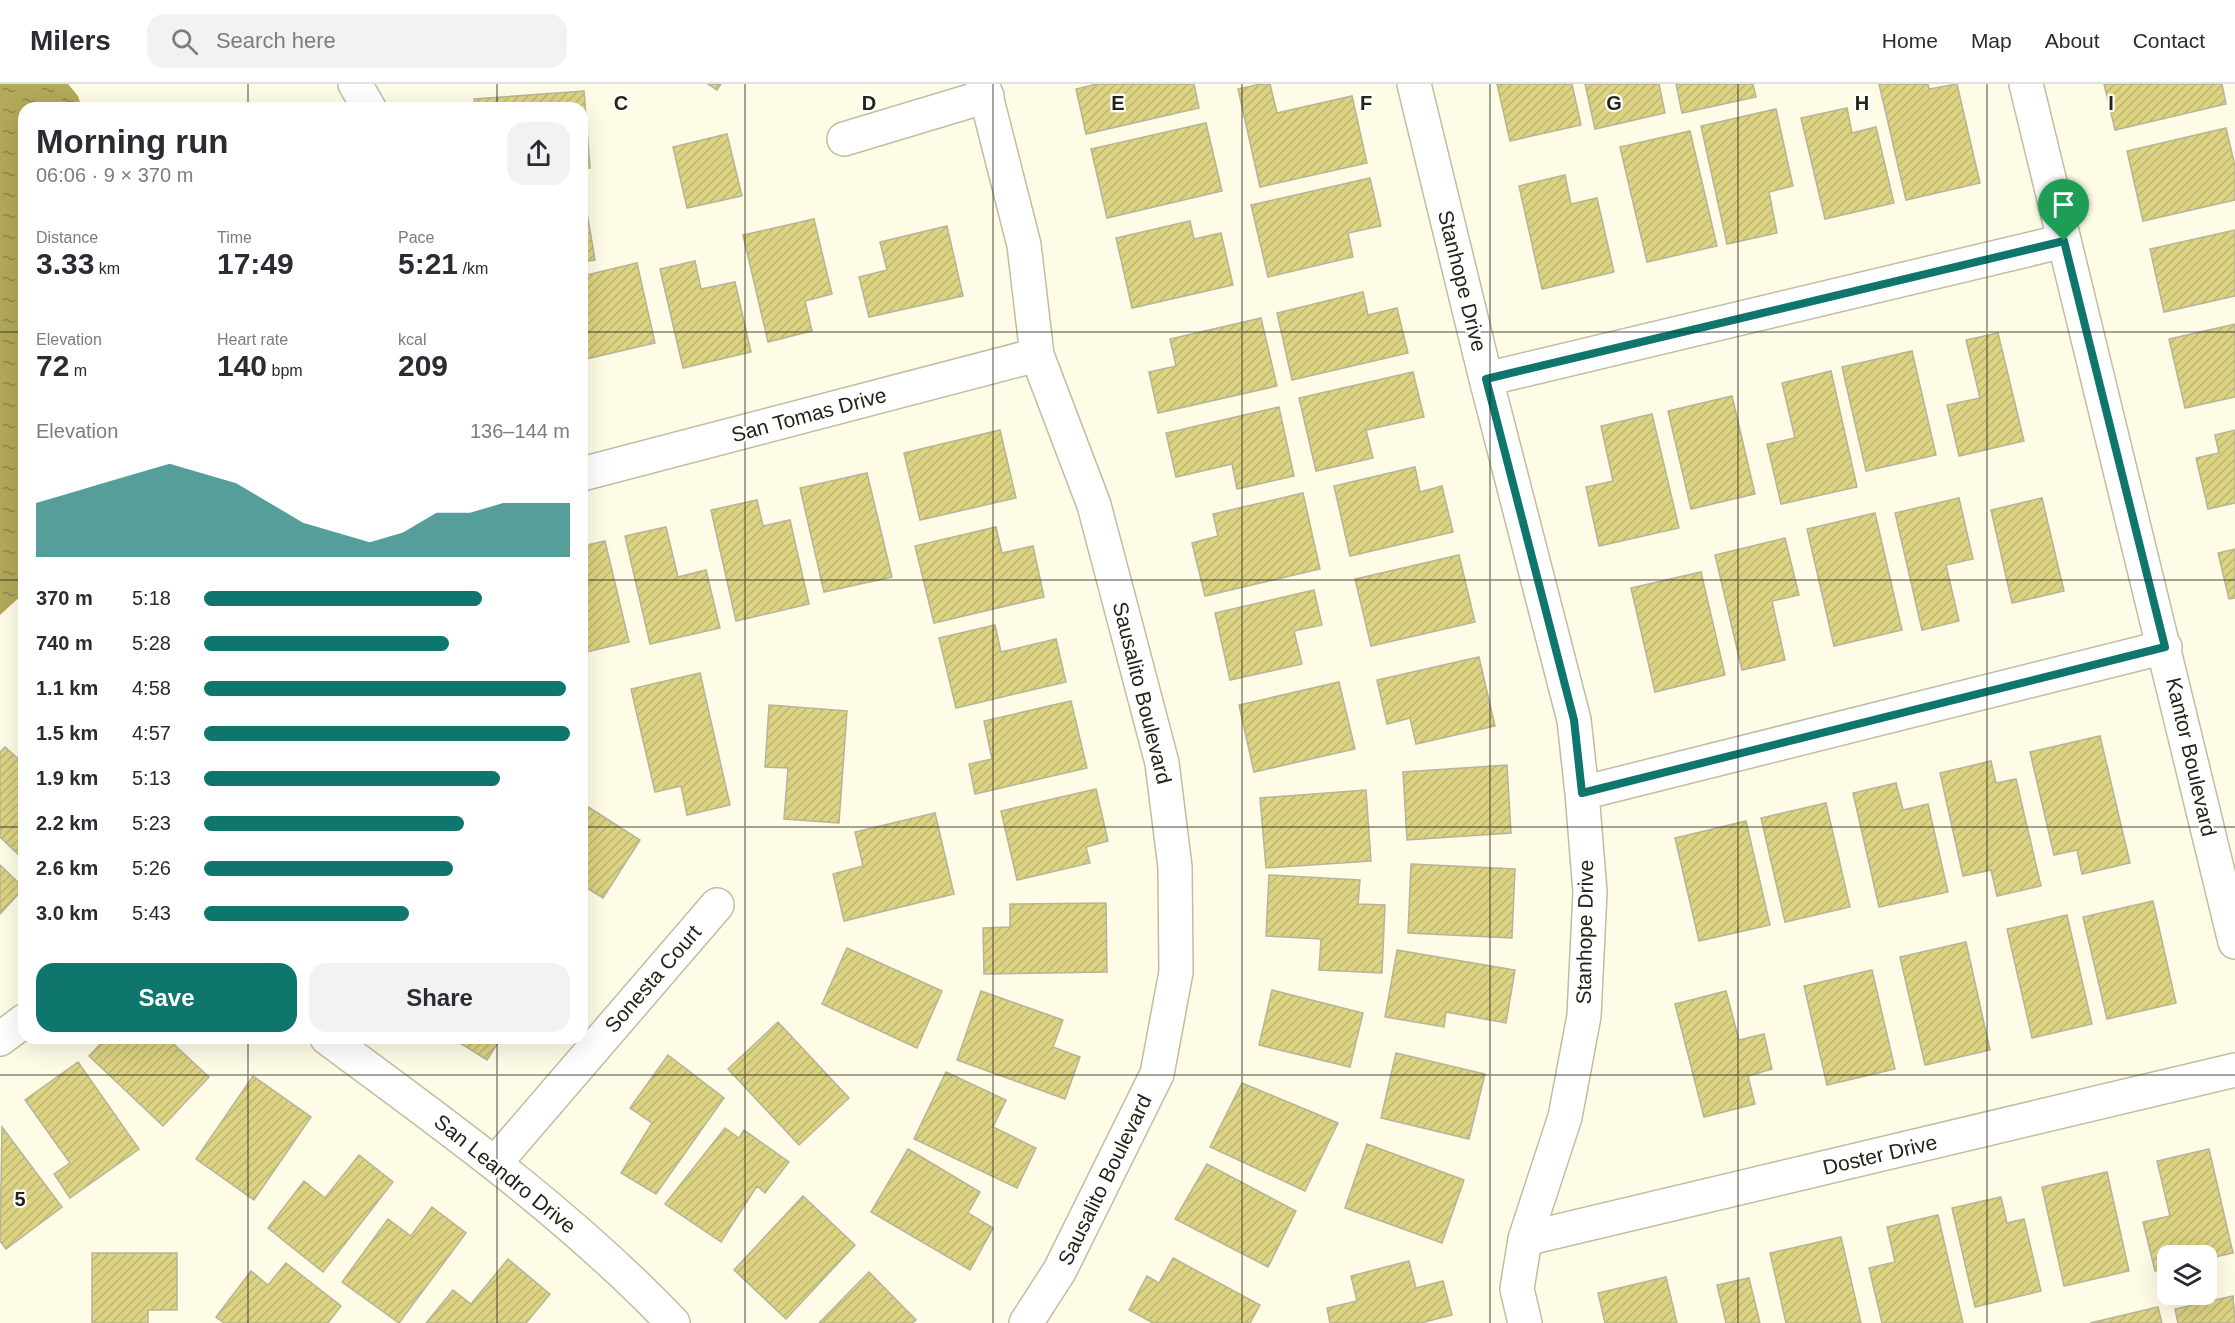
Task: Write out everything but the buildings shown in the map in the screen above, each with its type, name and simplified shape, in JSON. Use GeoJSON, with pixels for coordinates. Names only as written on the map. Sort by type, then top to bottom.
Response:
{"type":"FeatureCollection","features":[{"type":"Feature","properties":{"kind":"street"},"geometry":{"type":"LineString","coordinates":[[355,84],[366,102]]}},
{"type":"Feature","properties":{"kind":"street","name":"Stanhope Drive"},"geometry":{"type":"LineString","coordinates":[[1414,84],[1486,379],[1574,720],[1582,793],[1590,892],[1584,1016],[1565,1117],[1525,1239],[1516,1289],[1525,1323]]}},
{"type":"Feature","properties":{"kind":"street","name":"Kantor Boulevard"},"geometry":{"type":"LineString","coordinates":[[2026,84],[2165,647],[2235,942]]}},
{"type":"Feature","properties":{"kind":"street"},"geometry":{"type":"LineString","coordinates":[[844,140],[985,90]]}},
{"type":"Feature","properties":{"kind":"street","name":"Sausalito Boulevard"},"geometry":{"type":"LineString","coordinates":[[985,90],[1024,245],[1037,355],[1094,505],[1162,763],[1175,867],[1176,972],[1157,1074],[1060,1270],[1026,1323]]}},
{"type":"Feature","properties":{"kind":"street"},"geometry":{"type":"LineString","coordinates":[[1486,379],[2064,241]]}},
{"type":"Feature","properties":{"kind":"street","name":"San Tomas Drive"},"geometry":{"type":"LineString","coordinates":[[588,472],[1037,355]]}},
{"type":"Feature","properties":{"kind":"street"},"geometry":{"type":"LineString","coordinates":[[1582,793],[2165,647]]}},
{"type":"Feature","properties":{"kind":"street","name":"Sonesta Court"},"geometry":{"type":"LineString","coordinates":[[496,1162],[717,905]]}},
{"type":"Feature","properties":{"kind":"street"},"geometry":{"type":"LineString","coordinates":[[0,1039],[18,1026]]}},
{"type":"Feature","properties":{"kind":"street","name":"San Leandro Drive"},"geometry":{"type":"LineString","coordinates":[[335,1044],[496,1162],[628,1276],[673,1323]]}},
{"type":"Feature","properties":{"kind":"street","name":"Doster Drive"},"geometry":{"type":"LineString","coordinates":[[1525,1239],[2235,1070]]}},
{"type":"Feature","properties":{"kind":"water"},"geometry":{"type":"Polygon","coordinates":[[[0,84],[68,84],[80,102],[18,102],[18,598],[0,615],[0,84]]]}},
{"type":"Feature","properties":{"kind":"route"},"geometry":{"type":"LineString","coordinates":[[2064,241],[2165,647],[1582,793],[1574,720],[1486,379],[2064,241]]}}]}
